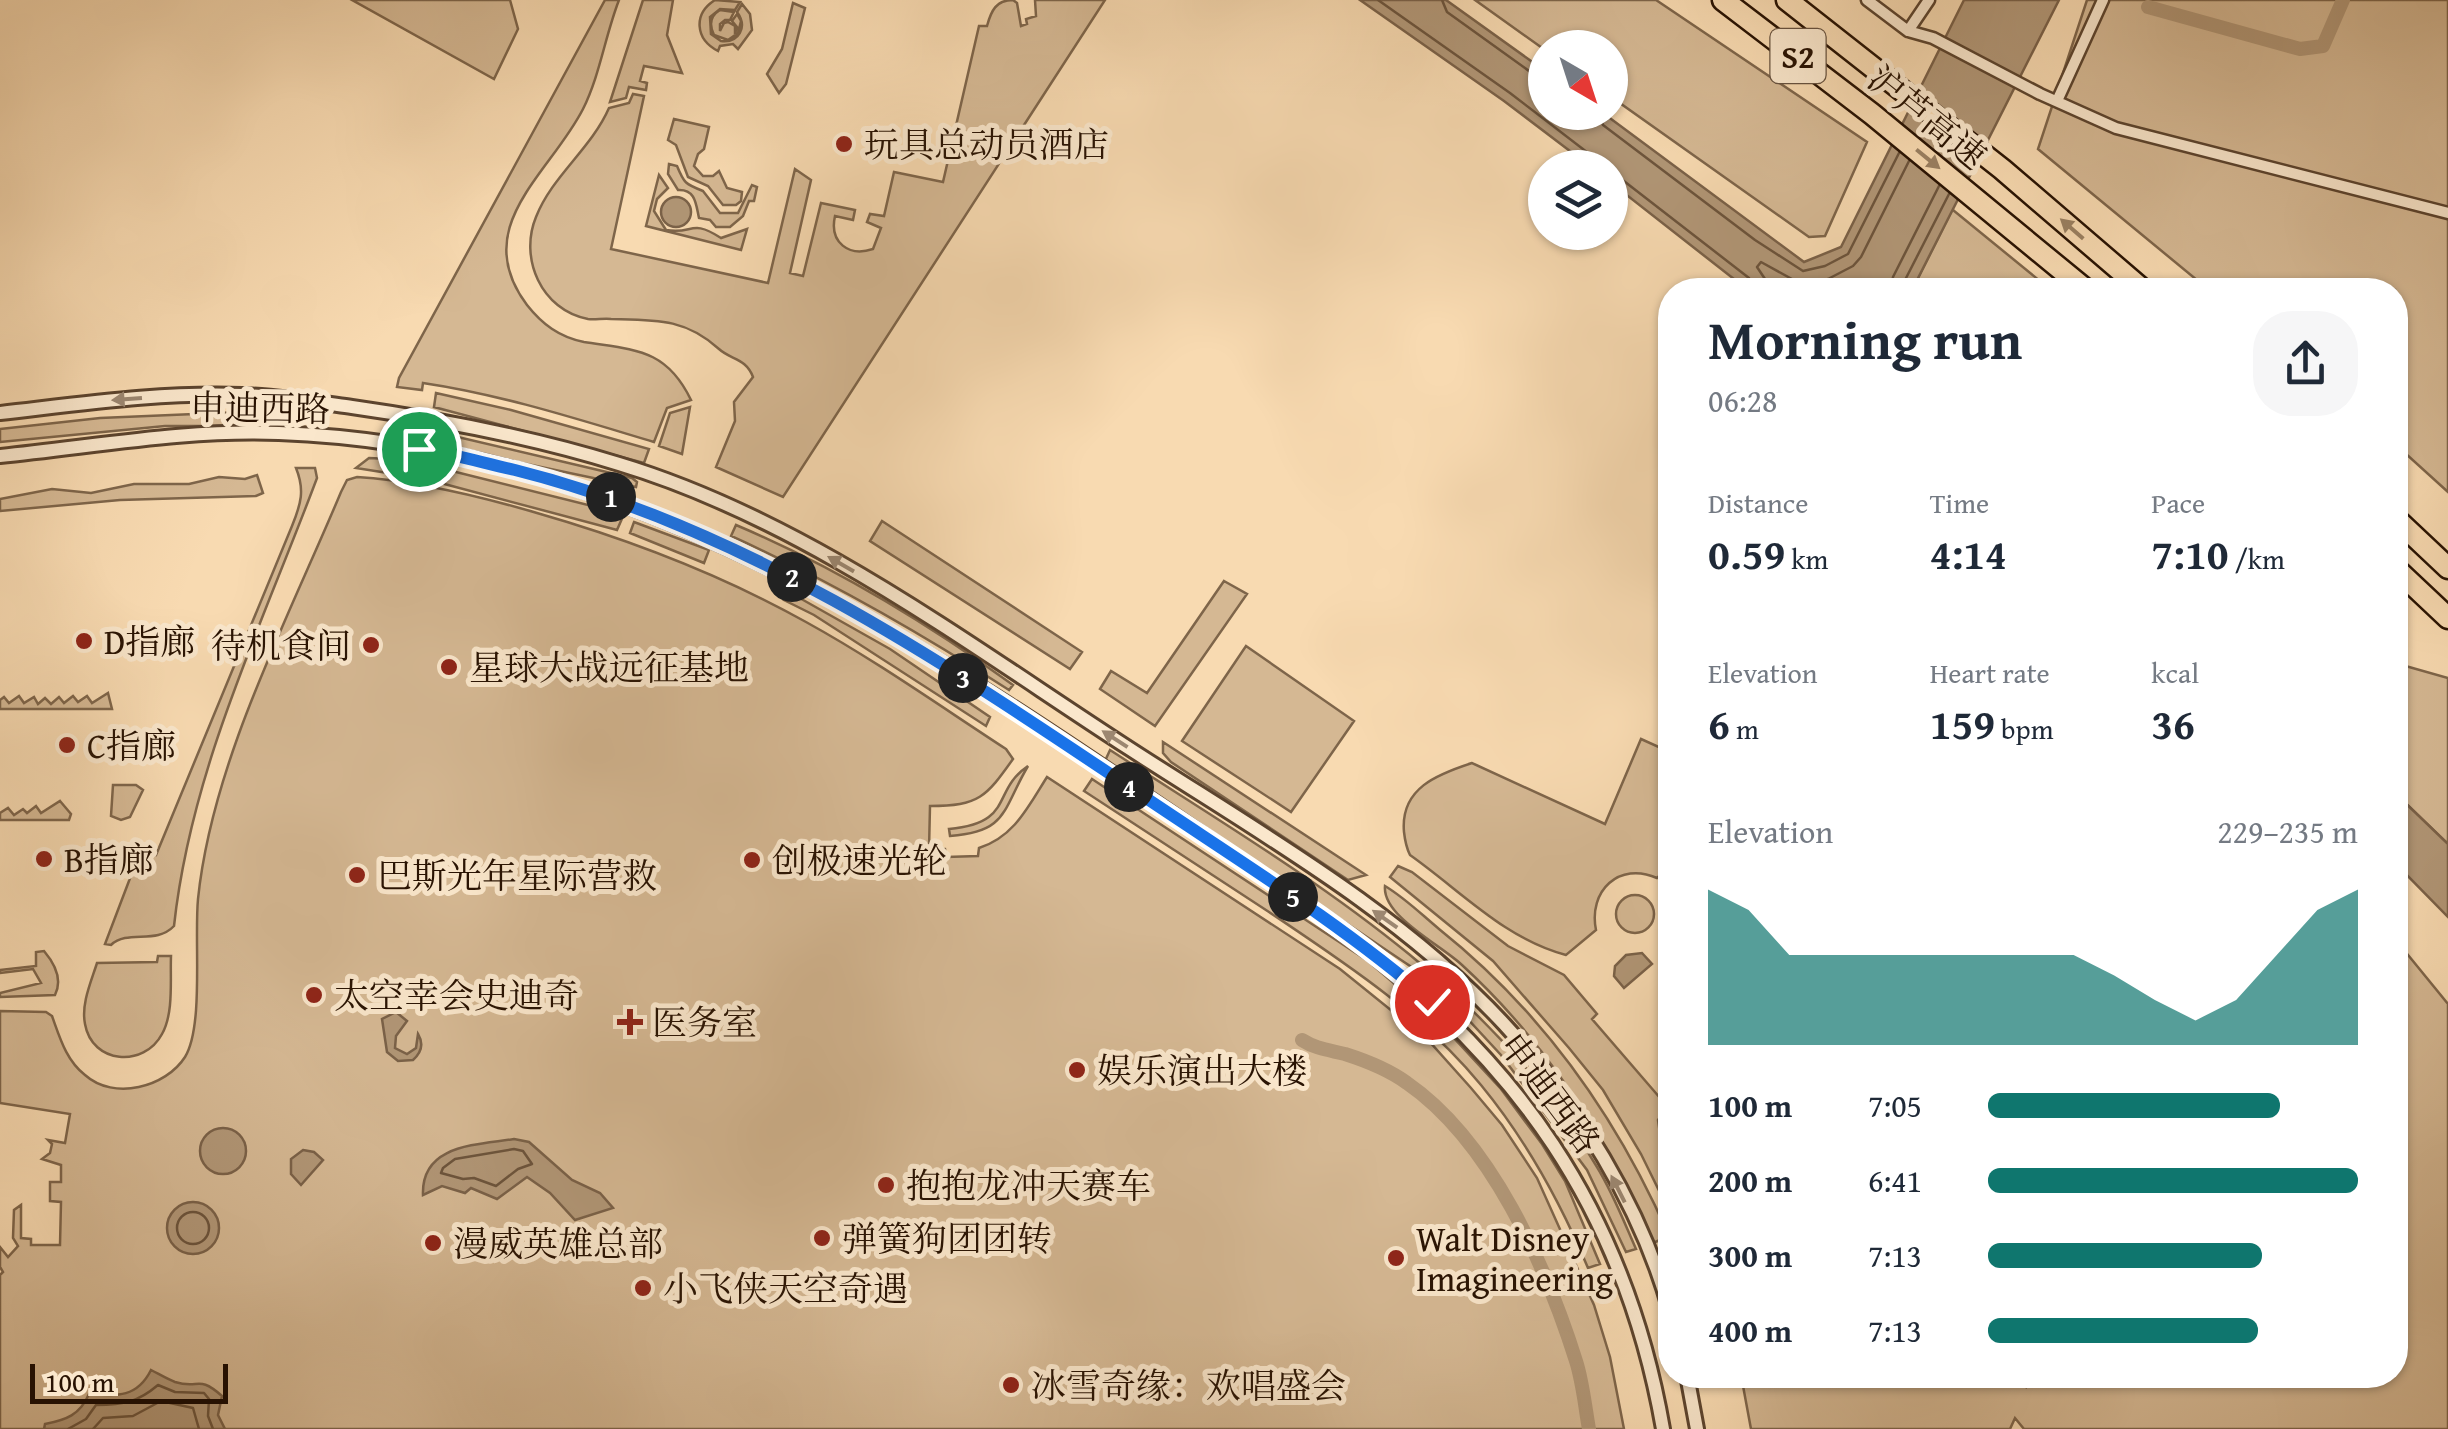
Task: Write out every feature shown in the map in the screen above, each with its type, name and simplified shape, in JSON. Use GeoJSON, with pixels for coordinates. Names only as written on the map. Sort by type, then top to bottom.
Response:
{"type":"FeatureCollection","features":[{"type":"Feature","properties":{"kind":"highway","name":"沪芦高速"},"geometry":{"type":"LineString","coordinates":[[1723,0],[1872,114],[2072,278]]}},
{"type":"Feature","properties":{"kind":"highway","name":"沪芦高速"},"geometry":{"type":"LineString","coordinates":[[1788,0],[2002,168],[2128,278]]}},
{"type":"Feature","properties":{"kind":"highway"},"geometry":{"type":"LineString","coordinates":[[2408,530],[2448,568]]}},
{"type":"Feature","properties":{"kind":"highway"},"geometry":{"type":"LineString","coordinates":[[2408,580],[2448,618]]}},
{"type":"Feature","properties":{"kind":"street"},"geometry":{"type":"LineString","coordinates":[[1868,0],[1908,31],[1933,38],[2056,102],[2116,128],[2448,212]]}},
{"type":"Feature","properties":{"kind":"street"},"geometry":{"type":"LineString","coordinates":[[1908,31],[1929,0]]}},
{"type":"Feature","properties":{"kind":"street"},"geometry":{"type":"LineString","coordinates":[[2056,102],[2102,0]]}},
{"type":"Feature","properties":{"kind":"street","name":"申迪西路"},"geometry":{"type":"LineString","coordinates":[[0,414],[119,399],[239,395],[437,419],[618,463],[674,482],[826,555],[938,621],[1306,864],[1408,936],[1446,968],[1508,1027],[1580,1123],[1604,1160],[1658,1279]]}},
{"type":"Feature","properties":{"kind":"street","name":"申迪西路"},"geometry":{"type":"LineString","coordinates":[[0,456],[212,434],[278,432],[435,451],[552,480],[638,507],[769,565],[854,612],[1007,705],[1339,928],[1386,962],[1456,1023],[1514,1089],[1583,1190],[1636,1318],[1663,1429]]}},
{"type":"Feature","properties":{"kind":"street"},"geometry":{"type":"LineString","coordinates":[[1689,1388],[1697,1429]]}},
{"type":"Feature","properties":{"kind":"shaded area"},"geometry":{"type":"Polygon","coordinates":[[[352,0],[510,0],[518,29],[494,79],[352,0]]]}},
{"type":"Feature","properties":{"kind":"shaded area"},"geometry":{"type":"Polygon","coordinates":[[[605,0],[619,0],[589,96],[569,133],[520,202],[510,226],[506,251],[511,277],[527,305],[545,324],[575,340],[647,354],[671,370],[691,400],[667,408],[654,442],[482,394],[423,383],[422,390],[397,387],[605,0]]]}},
{"type":"Feature","properties":{"kind":"shaded area"},"geometry":{"type":"Polygon","coordinates":[[[643,0],[673,0],[667,35],[682,73],[644,66],[640,81],[647,83],[646,90],[629,87],[626,98],[610,102],[643,0]]]}},
{"type":"Feature","properties":{"kind":"shaded area"},"geometry":{"type":"Polygon","coordinates":[[[715,0],[740,2],[735,10],[720,9],[710,17],[711,34],[721,41],[740,33],[742,23],[737,12],[742,4],[750,14],[752,30],[738,49],[733,44],[720,46],[718,51],[701,33],[700,19],[715,0]]]}},
{"type":"Feature","properties":{"kind":"shaded area"},"geometry":{"type":"Polygon","coordinates":[[[1013,0],[1021,26],[1027,24],[1026,19],[1036,16],[1035,0],[1105,0],[783,497],[716,467],[735,421],[734,402],[753,377],[750,371],[681,326],[656,321],[588,319],[558,305],[538,280],[530,249],[531,233],[543,202],[609,108],[629,103],[633,94],[644,96],[611,249],[768,283],[795,169],[811,180],[790,273],[803,276],[821,203],[855,210],[853,220],[835,216],[835,234],[843,246],[856,251],[873,249],[881,228],[867,222],[870,214],[884,216],[894,172],[943,182],[979,26],[987,26],[998,4],[1013,0]]]}},
{"type":"Feature","properties":{"kind":"shaded area"},"geometry":{"type":"Polygon","coordinates":[[[1475,0],[1656,0],[1867,142],[1825,236],[1809,237],[1628,109],[1628,30],[1528,30],[1528,38],[1475,0]]]}},
{"type":"Feature","properties":{"kind":"shaded area"},"geometry":{"type":"Polygon","coordinates":[[[2087,0],[2448,0],[2448,492],[2408,456],[2408,278],[2194,278],[2038,149],[2087,0]]]}},
{"type":"Feature","properties":{"kind":"shaded area"},"geometry":{"type":"Polygon","coordinates":[[[793,3],[805,8],[786,84],[779,93],[767,74],[782,49],[793,3]]]}},
{"type":"Feature","properties":{"kind":"shaded area"},"geometry":{"type":"Polygon","coordinates":[[[720,10],[734,12],[730,20],[720,24],[720,31],[728,22],[735,26],[735,34],[737,27],[732,21],[737,14],[741,21],[738,33],[728,40],[714,35],[711,28],[712,18],[720,10]]]}},
{"type":"Feature","properties":{"kind":"shaded area"},"geometry":{"type":"Polygon","coordinates":[[[674,119],[709,127],[704,149],[694,166],[703,176],[719,171],[727,188],[742,192],[736,205],[723,205],[708,186],[688,177],[676,145],[668,140],[674,119]]]}},
{"type":"Feature","properties":{"kind":"shaded area"},"geometry":{"type":"Polygon","coordinates":[[[669,164],[677,166],[686,182],[703,191],[720,213],[738,213],[752,185],[757,187],[754,201],[749,201],[743,216],[730,227],[716,227],[710,220],[699,218],[692,195],[678,190],[668,174],[669,164]]]}},
{"type":"Feature","properties":{"kind":"shaded area"},"geometry":{"type":"Polygon","coordinates":[[[659,175],[668,188],[657,199],[654,211],[666,230],[697,228],[721,238],[747,229],[741,250],[646,226],[659,175]]]}},
{"type":"Feature","properties":{"kind":"shaded area"},"geometry":{"type":"Polygon","coordinates":[[[1953,210],[2036,278],[1918,278],[1953,210]]]}},
{"type":"Feature","properties":{"kind":"shaded area"},"geometry":{"type":"Polygon","coordinates":[[[436,393],[649,449],[644,463],[434,407],[436,393]]]}},
{"type":"Feature","properties":{"kind":"shaded area"},"geometry":{"type":"Polygon","coordinates":[[[690,407],[682,454],[659,446],[670,413],[690,407]]]}},
{"type":"Feature","properties":{"kind":"shaded area"},"geometry":{"type":"Polygon","coordinates":[[[281,412],[287,422],[282,426],[165,426],[0,442],[0,429],[100,418],[281,412]]]}},
{"type":"Feature","properties":{"kind":"shaded area"},"geometry":{"type":"Polygon","coordinates":[[[428,430],[632,478],[636,487],[427,443],[428,430]]]}},
{"type":"Feature","properties":{"kind":"shaded area"},"geometry":{"type":"Polygon","coordinates":[[[369,458],[410,460],[407,476],[356,468],[369,458]]]}},
{"type":"Feature","properties":{"kind":"shaded area"},"geometry":{"type":"Polygon","coordinates":[[[424,464],[624,514],[617,530],[422,478],[424,464]]]}},
{"type":"Feature","properties":{"kind":"shaded area"},"geometry":{"type":"Polygon","coordinates":[[[296,468],[315,468],[317,478],[212,754],[183,868],[174,926],[159,935],[105,944],[140,852],[156,855],[292,526],[301,497],[296,468]]]}},
{"type":"Feature","properties":{"kind":"shaded area"},"geometry":{"type":"Polygon","coordinates":[[[257,475],[263,493],[256,496],[120,500],[0,511],[0,499],[52,489],[91,493],[134,484],[189,484],[219,477],[245,479],[257,475]]]}},
{"type":"Feature","properties":{"kind":"shaded area"},"geometry":{"type":"Polygon","coordinates":[[[357,477],[471,495],[641,547],[774,605],[907,684],[1006,749],[1013,759],[980,797],[960,804],[930,806],[929,850],[945,849],[946,857],[978,856],[979,848],[1002,836],[1019,820],[1047,777],[1340,969],[1428,1040],[1502,1125],[1537,1178],[1594,1305],[1610,1357],[1624,1429],[0,1429],[0,1247],[8,1257],[18,1246],[13,1238],[14,1210],[21,1205],[21,1238],[31,1239],[31,1245],[60,1245],[61,1202],[50,1201],[50,1182],[61,1182],[61,1165],[42,1159],[50,1153],[52,1144],[48,1140],[65,1143],[70,1114],[0,1103],[0,1011],[46,1012],[52,1016],[73,1063],[97,1083],[110,1087],[124,1089],[153,1083],[185,1057],[191,1043],[196,1004],[198,899],[219,795],[276,640],[341,492],[347,480],[357,477]]]}},
{"type":"Feature","properties":{"kind":"shaded area"},"geometry":{"type":"Polygon","coordinates":[[[882,521],[1082,652],[1070,669],[870,541],[882,521]]]}},
{"type":"Feature","properties":{"kind":"shaded area"},"geometry":{"type":"Polygon","coordinates":[[[634,522],[709,550],[704,563],[630,533],[634,522]]]}},
{"type":"Feature","properties":{"kind":"shaded area"},"geometry":{"type":"Polygon","coordinates":[[[736,525],[879,597],[1013,685],[1009,690],[873,608],[731,536],[736,525]]]}},
{"type":"Feature","properties":{"kind":"shaded area"},"geometry":{"type":"Polygon","coordinates":[[[1224,581],[1247,594],[1155,726],[1100,689],[1111,671],[1147,693],[1224,581]]]}},
{"type":"Feature","properties":{"kind":"shaded area"},"geometry":{"type":"Polygon","coordinates":[[[789,592],[890,649],[990,717],[986,726],[814,615],[784,600],[789,592]]]}},
{"type":"Feature","properties":{"kind":"shaded area"},"geometry":{"type":"Polygon","coordinates":[[[1246,646],[1354,721],[1291,812],[1182,741],[1246,646]]]}},
{"type":"Feature","properties":{"kind":"shaded area"},"geometry":{"type":"Polygon","coordinates":[[[2408,667],[2448,678],[2448,844],[2408,806],[2408,667]]]}},
{"type":"Feature","properties":{"kind":"shaded area"},"geometry":{"type":"Polygon","coordinates":[[[108,693],[112,709],[0,709],[4,697],[9,703],[19,696],[24,703],[34,697],[38,704],[45,698],[51,704],[59,697],[64,703],[73,696],[78,702],[87,696],[92,703],[108,693]]]}},
{"type":"Feature","properties":{"kind":"shaded area"},"geometry":{"type":"Polygon","coordinates":[[[1641,739],[1658,747],[1658,877],[1630,873],[1609,883],[1597,903],[1596,930],[1566,955],[1503,926],[1410,855],[1404,817],[1408,804],[1424,785],[1472,763],[1605,824],[1641,739]]]}},
{"type":"Feature","properties":{"kind":"shaded area"},"geometry":{"type":"Polygon","coordinates":[[[1163,742],[1366,875],[1348,880],[1171,762],[1163,753],[1163,742]]]}},
{"type":"Feature","properties":{"kind":"shaded area"},"geometry":{"type":"Polygon","coordinates":[[[1110,750],[1379,930],[1499,1037],[1551,1099],[1603,1177],[1636,1249],[1626,1252],[1587,1170],[1501,1055],[1464,1015],[1410,966],[1105,761],[1110,750]]]}},
{"type":"Feature","properties":{"kind":"shaded area"},"geometry":{"type":"Polygon","coordinates":[[[1028,766],[993,824],[969,834],[950,836],[949,829],[970,826],[993,813],[1009,786],[1028,766]]]}},
{"type":"Feature","properties":{"kind":"shaded area"},"geometry":{"type":"Polygon","coordinates":[[[1092,779],[1368,961],[1440,1023],[1501,1089],[1542,1144],[1565,1181],[1600,1264],[1588,1268],[1528,1150],[1481,1085],[1434,1035],[1326,950],[1084,791],[1092,779]]]}},
{"type":"Feature","properties":{"kind":"shaded area"},"geometry":{"type":"Polygon","coordinates":[[[113,785],[136,785],[143,790],[130,817],[121,820],[111,816],[113,785]]]}},
{"type":"Feature","properties":{"kind":"shaded area"},"geometry":{"type":"Polygon","coordinates":[[[60,801],[71,814],[69,820],[0,820],[0,813],[8,808],[14,815],[23,809],[27,813],[36,806],[41,813],[60,801]]]}},
{"type":"Feature","properties":{"kind":"shaded area"},"geometry":{"type":"Polygon","coordinates":[[[1398,866],[1412,872],[1508,946],[1564,975],[1597,1014],[1592,1019],[1658,1096],[1658,1189],[1603,1090],[1569,1048],[1493,961],[1390,877],[1398,866]]]}},
{"type":"Feature","properties":{"kind":"shaded area"},"geometry":{"type":"Polygon","coordinates":[[[1385,886],[1477,961],[1544,1031],[1600,1108],[1648,1191],[1658,1212],[1658,1241],[1653,1243],[1595,1130],[1521,1026],[1462,965],[1403,919],[1387,897],[1385,886]]]}},
{"type":"Feature","properties":{"kind":"shaded area"},"geometry":{"type":"Polygon","coordinates":[[[1635,895],[1649,900],[1654,914],[1649,928],[1635,933],[1621,928],[1616,914],[1621,900],[1635,895]]]}},
{"type":"Feature","properties":{"kind":"shaded area"},"geometry":{"type":"Polygon","coordinates":[[[44,951],[57,972],[55,995],[0,997],[0,993],[41,983],[33,969],[0,970],[36,966],[36,952],[44,951]]]}},
{"type":"Feature","properties":{"kind":"shaded area"},"geometry":{"type":"Polygon","coordinates":[[[2408,955],[2448,1004],[2448,1429],[2024,1429],[2015,1418],[2010,1429],[1751,1429],[1743,1388],[2408,1388],[2408,955]]]}},
{"type":"Feature","properties":{"kind":"shaded area"},"geometry":{"type":"Polygon","coordinates":[[[158,956],[171,956],[170,1006],[162,1034],[143,1052],[119,1057],[108,1054],[90,1037],[84,1016],[97,963],[157,962],[158,956]]]}},
{"type":"Feature","properties":{"kind":"water"},"geometry":{"type":"Polygon","coordinates":[[[1360,0],[1446,0],[1528,59],[1528,119],[1360,0]]]}},
{"type":"Feature","properties":{"kind":"water"},"geometry":{"type":"Polygon","coordinates":[[[1964,0],[2059,0],[1918,278],[1733,278],[1628,196],[1628,150],[1569,150],[1542,130],[1626,130],[1804,262],[1841,247],[1964,0]]]}},
{"type":"Feature","properties":{"kind":"water"},"geometry":{"type":"Polygon","coordinates":[[[676,197],[686,202],[691,212],[686,222],[676,227],[666,222],[661,212],[666,202],[676,197]]]}},
{"type":"Feature","properties":{"kind":"water"},"geometry":{"type":"Polygon","coordinates":[[[2408,806],[2448,844],[2448,917],[2408,876],[2408,806]]]}},
{"type":"Feature","properties":{"kind":"water"},"geometry":{"type":"Polygon","coordinates":[[[1642,953],[1652,964],[1624,988],[1614,976],[1615,966],[1626,955],[1642,953]]]}},
{"type":"Feature","properties":{"kind":"water"},"geometry":{"type":"Polygon","coordinates":[[[396,1012],[407,1021],[396,1036],[395,1048],[407,1054],[416,1048],[418,1034],[420,1038],[421,1048],[413,1060],[398,1061],[387,1052],[382,1019],[396,1012]]]}},
{"type":"Feature","properties":{"kind":"water"},"geometry":{"type":"Polygon","coordinates":[[[223,1128],[239,1135],[246,1151],[239,1167],[223,1174],[207,1167],[200,1151],[207,1135],[223,1128]]]}},
{"type":"Feature","properties":{"kind":"water"},"geometry":{"type":"Polygon","coordinates":[[[514,1139],[529,1142],[572,1180],[600,1193],[613,1208],[575,1220],[550,1193],[527,1177],[497,1199],[471,1188],[465,1193],[442,1186],[423,1195],[425,1178],[441,1156],[468,1146],[514,1139]]]}},
{"type":"Feature","properties":{"kind":"water"},"geometry":{"type":"Polygon","coordinates":[[[303,1150],[314,1152],[323,1160],[301,1185],[291,1174],[291,1159],[303,1150]]]}},
{"type":"Feature","properties":{"kind":"water"},"geometry":{"type":"Polygon","coordinates":[[[193,1202],[211,1210],[219,1228],[211,1246],[193,1254],[175,1246],[167,1228],[175,1210],[193,1202]]]}},
{"type":"Feature","properties":{"kind":"water"},"geometry":{"type":"Polygon","coordinates":[[[151,1370],[175,1382],[214,1389],[222,1396],[218,1415],[225,1429],[44,1429],[45,1424],[77,1412],[89,1394],[117,1395],[133,1390],[151,1370]]]}},
{"type":"Feature","properties":{"kind":"waterway"},"geometry":{"type":"LineString","coordinates":[[2148,7],[2300,49],[2323,46],[2343,0]]}},
{"type":"Feature","properties":{"kind":"waterway"},"geometry":{"type":"LineString","coordinates":[[1302,1040],[1361,1060],[1407,1083],[1465,1138],[1512,1208],[1549,1286],[1578,1369],[1589,1429]]}},
{"type":"Feature","properties":{"kind":"place","name":"玩具总动员酒店"},"geometry":{"type":"Point","coordinates":[844,144]}},
{"type":"Feature","properties":{"kind":"place","name":"D指廊"},"geometry":{"type":"Point","coordinates":[84,641]}},
{"type":"Feature","properties":{"kind":"place","name":"待机食间"},"geometry":{"type":"Point","coordinates":[371,645]}},
{"type":"Feature","properties":{"kind":"place","name":"星球大战远征基地"},"geometry":{"type":"Point","coordinates":[449,667]}},
{"type":"Feature","properties":{"kind":"place","name":"C指廊"},"geometry":{"type":"Point","coordinates":[67,745]}},
{"type":"Feature","properties":{"kind":"place","name":"B指廊"},"geometry":{"type":"Point","coordinates":[44,859]}},
{"type":"Feature","properties":{"kind":"place","name":"创极速光轮"},"geometry":{"type":"Point","coordinates":[752,860]}},
{"type":"Feature","properties":{"kind":"place","name":"巴斯光年星际营救"},"geometry":{"type":"Point","coordinates":[357,875]}},
{"type":"Feature","properties":{"kind":"place","name":"太空幸会史迪奇"},"geometry":{"type":"Point","coordinates":[314,995]}},
{"type":"Feature","properties":{"kind":"place","name":"医务室"},"geometry":{"type":"Point","coordinates":[630,1022]}},
{"type":"Feature","properties":{"kind":"place","name":"娱乐演出大楼"},"geometry":{"type":"Point","coordinates":[1077,1070]}},
{"type":"Feature","properties":{"kind":"place","name":"抱抱龙冲天赛车"},"geometry":{"type":"Point","coordinates":[886,1185]}},
{"type":"Feature","properties":{"kind":"place","name":"弹簧狗团团转"},"geometry":{"type":"Point","coordinates":[822,1238]}},
{"type":"Feature","properties":{"kind":"place","name":"漫威英雄总部"},"geometry":{"type":"Point","coordinates":[433,1243]}},
{"type":"Feature","properties":{"kind":"place","name":"Walt Disney Imagineering"},"geometry":{"type":"Point","coordinates":[1396,1258]}},
{"type":"Feature","properties":{"kind":"place","name":"小飞侠天空奇遇"},"geometry":{"type":"Point","coordinates":[643,1288]}},
{"type":"Feature","properties":{"kind":"place","name":"冰雪奇缘：欢唱盛会"},"geometry":{"type":"Point","coordinates":[1011,1385]}},
{"type":"Feature","properties":{"kind":"route"},"geometry":{"type":"LineString","coordinates":[[419,449],[614,498],[728,545],[784,573],[1007,705],[1339,928],[1432,1002]]}}]}
